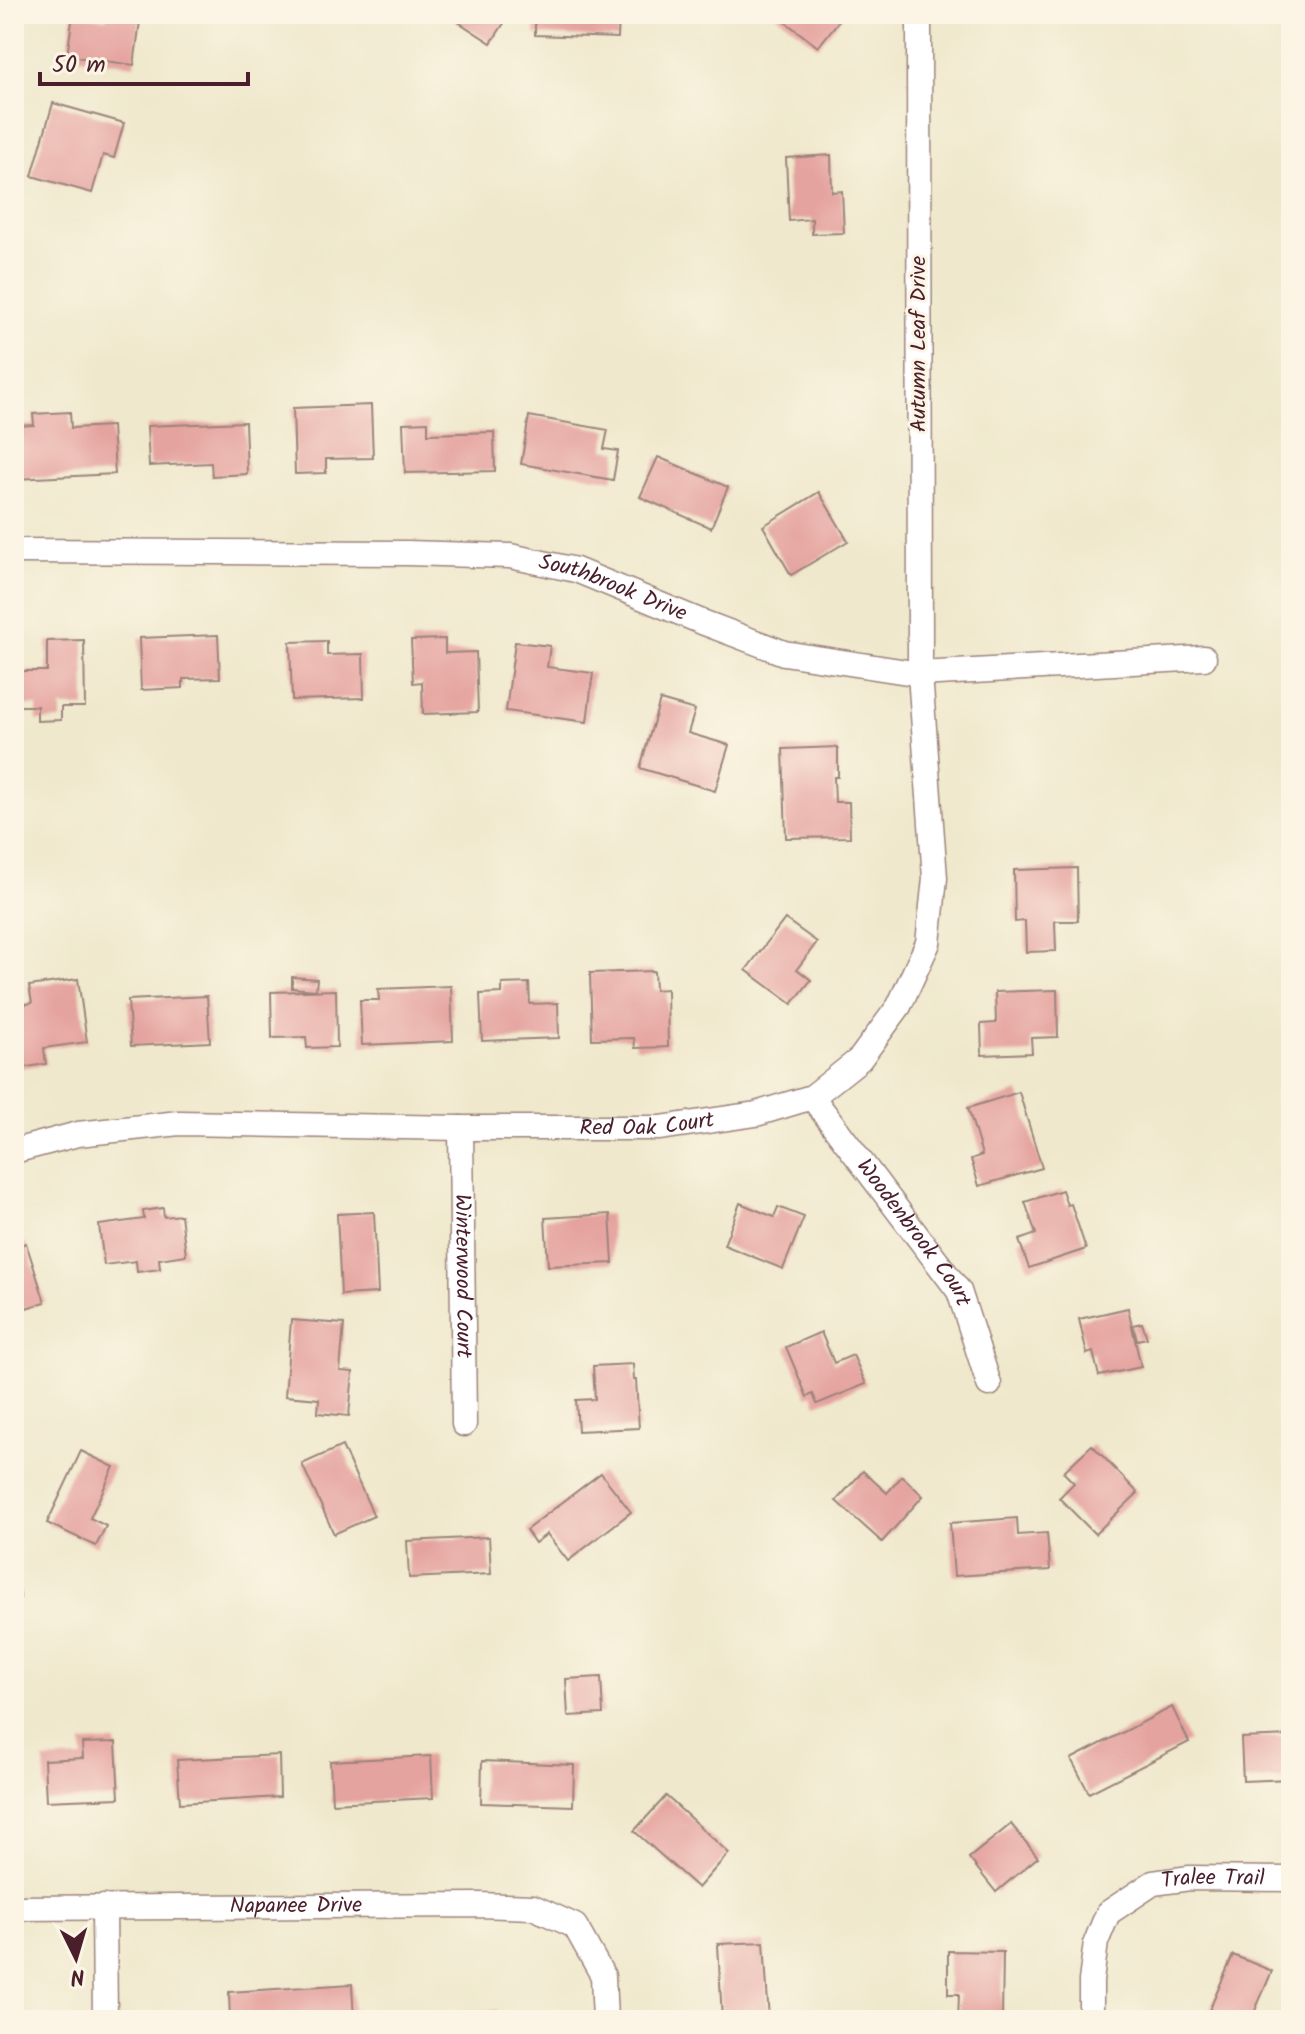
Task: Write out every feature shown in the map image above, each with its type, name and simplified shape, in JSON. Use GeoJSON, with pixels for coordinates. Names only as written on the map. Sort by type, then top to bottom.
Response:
{"type":"FeatureCollection","features":[{"type":"Feature","properties":{"kind":"street","name":"Autumn Leaf Drive"},"geometry":{"type":"LineString","coordinates":[[919,14],[920,674]]}},
{"type":"Feature","properties":{"kind":"street","name":"Southbrook Drive"},"geometry":{"type":"LineString","coordinates":[[14,551],[510,556],[576,570],[784,653],[920,674],[1204,658]]}},
{"type":"Feature","properties":{"kind":"street","name":"Red Oak Court"},"geometry":{"type":"LineString","coordinates":[[14,1151],[78,1134],[179,1123],[660,1128],[756,1114],[812,1097],[860,1059],[899,1006],[928,943],[935,878],[920,674]]}},
{"type":"Feature","properties":{"kind":"street","name":"Woodenbrook Court"},"geometry":{"type":"LineString","coordinates":[[812,1097],[959,1291],[989,1384]]}},
{"type":"Feature","properties":{"kind":"street","name":"Winterwood Court"},"geometry":{"type":"LineString","coordinates":[[461,1128],[464,1424]]}},
{"type":"Feature","properties":{"kind":"street","name":"Tralee Trail"},"geometry":{"type":"LineString","coordinates":[[1091,2020],[1091,1981],[1096,1942],[1108,1913],[1153,1883],[1190,1878],[1291,1879]]}},
{"type":"Feature","properties":{"kind":"street"},"geometry":{"type":"LineString","coordinates":[[104,1907],[105,2020]]}},
{"type":"Feature","properties":{"kind":"street","name":"Napanee Drive"},"geometry":{"type":"LineString","coordinates":[[14,1908],[533,1907],[575,1926],[603,1976],[605,2020]]}},
{"type":"Feature","properties":{"kind":"building"},"geometry":{"type":"Polygon","coordinates":[[[73,14],[106,19],[107,14],[141,14],[134,65],[67,56],[73,14]]]}},
{"type":"Feature","properties":{"kind":"building"},"geometry":{"type":"Polygon","coordinates":[[[446,14],[510,14],[491,43],[446,14]]]}},
{"type":"Feature","properties":{"kind":"building"},"geometry":{"type":"Polygon","coordinates":[[[535,14],[619,14],[618,38],[535,35],[535,14]]]}},
{"type":"Feature","properties":{"kind":"building"},"geometry":{"type":"Polygon","coordinates":[[[775,14],[844,14],[818,47],[775,14]]]}},
{"type":"Feature","properties":{"kind":"building"},"geometry":{"type":"Polygon","coordinates":[[[53,103],[124,123],[114,158],[103,155],[92,193],[32,176],[53,103]]]}},
{"type":"Feature","properties":{"kind":"building"},"geometry":{"type":"Polygon","coordinates":[[[831,155],[832,192],[842,191],[844,233],[812,234],[812,219],[789,221],[786,158],[831,155]]]}},
{"type":"Feature","properties":{"kind":"building"},"geometry":{"type":"Polygon","coordinates":[[[371,405],[373,458],[326,459],[326,473],[295,474],[293,408],[371,405]]]}},
{"type":"Feature","properties":{"kind":"building"},"geometry":{"type":"Polygon","coordinates":[[[70,412],[71,428],[112,426],[115,474],[16,479],[14,426],[34,425],[33,414],[70,412]]]}},
{"type":"Feature","properties":{"kind":"building"},"geometry":{"type":"Polygon","coordinates":[[[529,416],[608,430],[604,449],[618,451],[613,480],[521,464],[529,416]]]}},
{"type":"Feature","properties":{"kind":"building"},"geometry":{"type":"Polygon","coordinates":[[[245,422],[247,474],[212,476],[211,463],[149,466],[147,426],[245,422]]]}},
{"type":"Feature","properties":{"kind":"building"},"geometry":{"type":"Polygon","coordinates":[[[428,422],[428,434],[494,432],[495,471],[405,473],[403,423],[428,422]]]}},
{"type":"Feature","properties":{"kind":"building"},"geometry":{"type":"Polygon","coordinates":[[[658,457],[728,487],[711,528],[640,497],[658,457]]]}},
{"type":"Feature","properties":{"kind":"building"},"geometry":{"type":"Polygon","coordinates":[[[819,492],[848,541],[791,575],[763,526],[819,492]]]}},
{"type":"Feature","properties":{"kind":"building"},"geometry":{"type":"Polygon","coordinates":[[[218,635],[220,678],[183,679],[183,688],[141,690],[139,638],[218,635]]]}},
{"type":"Feature","properties":{"kind":"building"},"geometry":{"type":"Polygon","coordinates":[[[445,639],[445,653],[476,652],[478,712],[423,714],[422,682],[413,683],[411,640],[445,639]]]}},
{"type":"Feature","properties":{"kind":"building"},"geometry":{"type":"Polygon","coordinates":[[[84,640],[85,707],[61,707],[61,720],[37,721],[37,706],[14,706],[14,671],[47,671],[47,641],[84,640]]]}},
{"type":"Feature","properties":{"kind":"building"},"geometry":{"type":"Polygon","coordinates":[[[327,641],[327,655],[363,654],[364,698],[292,700],[290,642],[327,641]]]}},
{"type":"Feature","properties":{"kind":"building"},"geometry":{"type":"Polygon","coordinates":[[[515,642],[550,646],[547,667],[593,673],[587,722],[506,711],[515,642]]]}},
{"type":"Feature","properties":{"kind":"building"},"geometry":{"type":"Polygon","coordinates":[[[660,700],[695,710],[688,733],[729,745],[715,791],[640,768],[660,700]]]}},
{"type":"Feature","properties":{"kind":"building"},"geometry":{"type":"Polygon","coordinates":[[[838,747],[835,802],[849,802],[850,837],[786,838],[783,749],[838,747]]]}},
{"type":"Feature","properties":{"kind":"building"},"geometry":{"type":"Polygon","coordinates":[[[1077,868],[1078,921],[1055,921],[1056,951],[1026,952],[1025,921],[1015,922],[1014,870],[1077,868]]]}},
{"type":"Feature","properties":{"kind":"building"},"geometry":{"type":"Polygon","coordinates":[[[785,919],[817,942],[797,969],[811,980],[792,1004],[746,970],[785,919]]]}},
{"type":"Feature","properties":{"kind":"building"},"geometry":{"type":"Polygon","coordinates":[[[654,971],[655,990],[667,989],[668,1047],[635,1048],[634,1038],[592,1039],[590,973],[654,971]]]}},
{"type":"Feature","properties":{"kind":"building"},"geometry":{"type":"Polygon","coordinates":[[[292,977],[317,979],[316,990],[292,988],[292,977]]]}},
{"type":"Feature","properties":{"kind":"building"},"geometry":{"type":"Polygon","coordinates":[[[78,979],[87,1042],[44,1048],[46,1064],[14,1069],[14,1006],[32,1003],[29,986],[78,979]]]}},
{"type":"Feature","properties":{"kind":"building"},"geometry":{"type":"Polygon","coordinates":[[[529,983],[530,1004],[558,1003],[559,1038],[482,1041],[480,994],[502,993],[502,984],[529,983]]]}},
{"type":"Feature","properties":{"kind":"building"},"geometry":{"type":"Polygon","coordinates":[[[451,986],[453,1041],[362,1045],[360,1000],[379,1000],[378,989],[451,986]]]}},
{"type":"Feature","properties":{"kind":"building"},"geometry":{"type":"Polygon","coordinates":[[[336,990],[337,1047],[307,1048],[306,1037],[272,1038],[271,992],[336,990]]]}},
{"type":"Feature","properties":{"kind":"building"},"geometry":{"type":"Polygon","coordinates":[[[1057,990],[1058,1037],[1031,1038],[1032,1053],[982,1055],[981,1024],[996,1023],[995,992],[1057,990]]]}},
{"type":"Feature","properties":{"kind":"building"},"geometry":{"type":"Polygon","coordinates":[[[207,996],[210,1042],[131,1046],[128,1000],[207,996]]]}},
{"type":"Feature","properties":{"kind":"building"},"geometry":{"type":"Polygon","coordinates":[[[1019,1092],[1042,1168],[979,1186],[971,1159],[982,1155],[968,1108],[1019,1092]]]}},
{"type":"Feature","properties":{"kind":"building"},"geometry":{"type":"Polygon","coordinates":[[[1062,1190],[1067,1205],[1071,1204],[1086,1249],[1029,1268],[1019,1240],[1036,1234],[1025,1202],[1062,1190]]]}},
{"type":"Feature","properties":{"kind":"building"},"geometry":{"type":"Polygon","coordinates":[[[740,1203],[774,1217],[778,1207],[804,1217],[783,1269],[724,1245],[740,1203]]]}},
{"type":"Feature","properties":{"kind":"building"},"geometry":{"type":"Polygon","coordinates":[[[163,1208],[164,1217],[181,1215],[186,1255],[159,1259],[160,1269],[137,1272],[136,1261],[104,1265],[99,1225],[144,1219],[143,1211],[163,1208]]]}},
{"type":"Feature","properties":{"kind":"building"},"geometry":{"type":"Polygon","coordinates":[[[374,1212],[378,1293],[341,1295],[337,1214],[374,1212]]]}},
{"type":"Feature","properties":{"kind":"building"},"geometry":{"type":"Polygon","coordinates":[[[610,1214],[613,1263],[548,1266],[545,1218],[610,1214]]]}},
{"type":"Feature","properties":{"kind":"building"},"geometry":{"type":"Polygon","coordinates":[[[26,1243],[45,1302],[14,1312],[14,1247],[26,1243]]]}},
{"type":"Feature","properties":{"kind":"building"},"geometry":{"type":"Polygon","coordinates":[[[1128,1308],[1141,1367],[1099,1376],[1093,1352],[1087,1354],[1079,1319],[1128,1308]]]}},
{"type":"Feature","properties":{"kind":"building"},"geometry":{"type":"Polygon","coordinates":[[[291,1320],[344,1324],[340,1371],[353,1372],[349,1416],[318,1413],[319,1399],[285,1396],[291,1320]]]}},
{"type":"Feature","properties":{"kind":"building"},"geometry":{"type":"Polygon","coordinates":[[[1142,1323],[1147,1338],[1137,1340],[1133,1325],[1142,1323]]]}},
{"type":"Feature","properties":{"kind":"building"},"geometry":{"type":"Polygon","coordinates":[[[821,1332],[834,1363],[853,1355],[866,1384],[817,1404],[813,1394],[807,1397],[786,1347],[821,1332]]]}},
{"type":"Feature","properties":{"kind":"building"},"geometry":{"type":"Polygon","coordinates":[[[633,1364],[639,1428],[578,1431],[576,1400],[595,1399],[593,1366],[633,1364]]]}},
{"type":"Feature","properties":{"kind":"building"},"geometry":{"type":"Polygon","coordinates":[[[1092,1445],[1138,1493],[1095,1534],[1059,1498],[1074,1483],[1063,1472],[1092,1445]]]}},
{"type":"Feature","properties":{"kind":"building"},"geometry":{"type":"Polygon","coordinates":[[[342,1446],[374,1516],[334,1534],[302,1464],[342,1446]]]}},
{"type":"Feature","properties":{"kind":"building"},"geometry":{"type":"Polygon","coordinates":[[[81,1451],[114,1467],[90,1518],[106,1526],[96,1546],[47,1523],[81,1451]]]}},
{"type":"Feature","properties":{"kind":"building"},"geometry":{"type":"Polygon","coordinates":[[[863,1471],[887,1493],[902,1476],[923,1496],[882,1542],[836,1501],[863,1471]]]}},
{"type":"Feature","properties":{"kind":"building"},"geometry":{"type":"Polygon","coordinates":[[[601,1473],[631,1512],[568,1561],[547,1534],[535,1543],[526,1530],[601,1473]]]}},
{"type":"Feature","properties":{"kind":"building"},"geometry":{"type":"Polygon","coordinates":[[[1017,1518],[1018,1535],[1047,1533],[1050,1570],[954,1576],[950,1523],[1017,1518]]]}},
{"type":"Feature","properties":{"kind":"building"},"geometry":{"type":"Polygon","coordinates":[[[489,1537],[491,1574],[409,1578],[407,1541],[489,1537]]]}},
{"type":"Feature","properties":{"kind":"building"},"geometry":{"type":"Polygon","coordinates":[[[14,1561],[20,1598],[14,1599],[14,1561]]]}},
{"type":"Feature","properties":{"kind":"building"},"geometry":{"type":"Polygon","coordinates":[[[601,1677],[603,1714],[568,1716],[566,1679],[601,1677]]]}},
{"type":"Feature","properties":{"kind":"building"},"geometry":{"type":"Polygon","coordinates":[[[1172,1707],[1189,1742],[1089,1793],[1071,1759],[1172,1707]]]}},
{"type":"Feature","properties":{"kind":"building"},"geometry":{"type":"Polygon","coordinates":[[[1291,1736],[1291,1779],[1243,1781],[1241,1738],[1291,1736]]]}},
{"type":"Feature","properties":{"kind":"building"},"geometry":{"type":"Polygon","coordinates":[[[116,1742],[119,1798],[46,1801],[44,1760],[83,1758],[82,1743],[116,1742]]]}},
{"type":"Feature","properties":{"kind":"building"},"geometry":{"type":"Polygon","coordinates":[[[279,1755],[280,1797],[180,1803],[177,1760],[279,1755]]]}},
{"type":"Feature","properties":{"kind":"building"},"geometry":{"type":"Polygon","coordinates":[[[431,1756],[433,1798],[332,1803],[330,1761],[431,1756]]]}},
{"type":"Feature","properties":{"kind":"building"},"geometry":{"type":"Polygon","coordinates":[[[482,1761],[574,1765],[573,1806],[481,1803],[482,1761]]]}},
{"type":"Feature","properties":{"kind":"building"},"geometry":{"type":"Polygon","coordinates":[[[666,1796],[729,1853],[698,1888],[634,1831],[666,1796]]]}},
{"type":"Feature","properties":{"kind":"building"},"geometry":{"type":"Polygon","coordinates":[[[1011,1824],[1038,1857],[996,1892],[969,1858],[1011,1824]]]}},
{"type":"Feature","properties":{"kind":"building"},"geometry":{"type":"Polygon","coordinates":[[[764,1942],[769,2020],[722,2020],[718,1944],[764,1942]]]}},
{"type":"Feature","properties":{"kind":"building"},"geometry":{"type":"Polygon","coordinates":[[[948,1951],[1003,1952],[1002,2020],[958,2020],[959,1994],[948,1994],[948,1951]]]}},
{"type":"Feature","properties":{"kind":"building"},"geometry":{"type":"Polygon","coordinates":[[[1233,1955],[1272,1971],[1251,2020],[1205,2020],[1233,1955]]]}},
{"type":"Feature","properties":{"kind":"building"},"geometry":{"type":"Polygon","coordinates":[[[352,1984],[354,2020],[230,2020],[229,1992],[352,1984]]]}},
{"type":"Feature","properties":{"kind":"building"},"geometry":{"type":"Polygon","coordinates":[[[497,2010],[498,2020],[461,2020],[460,2012],[497,2010]]]}}]}
